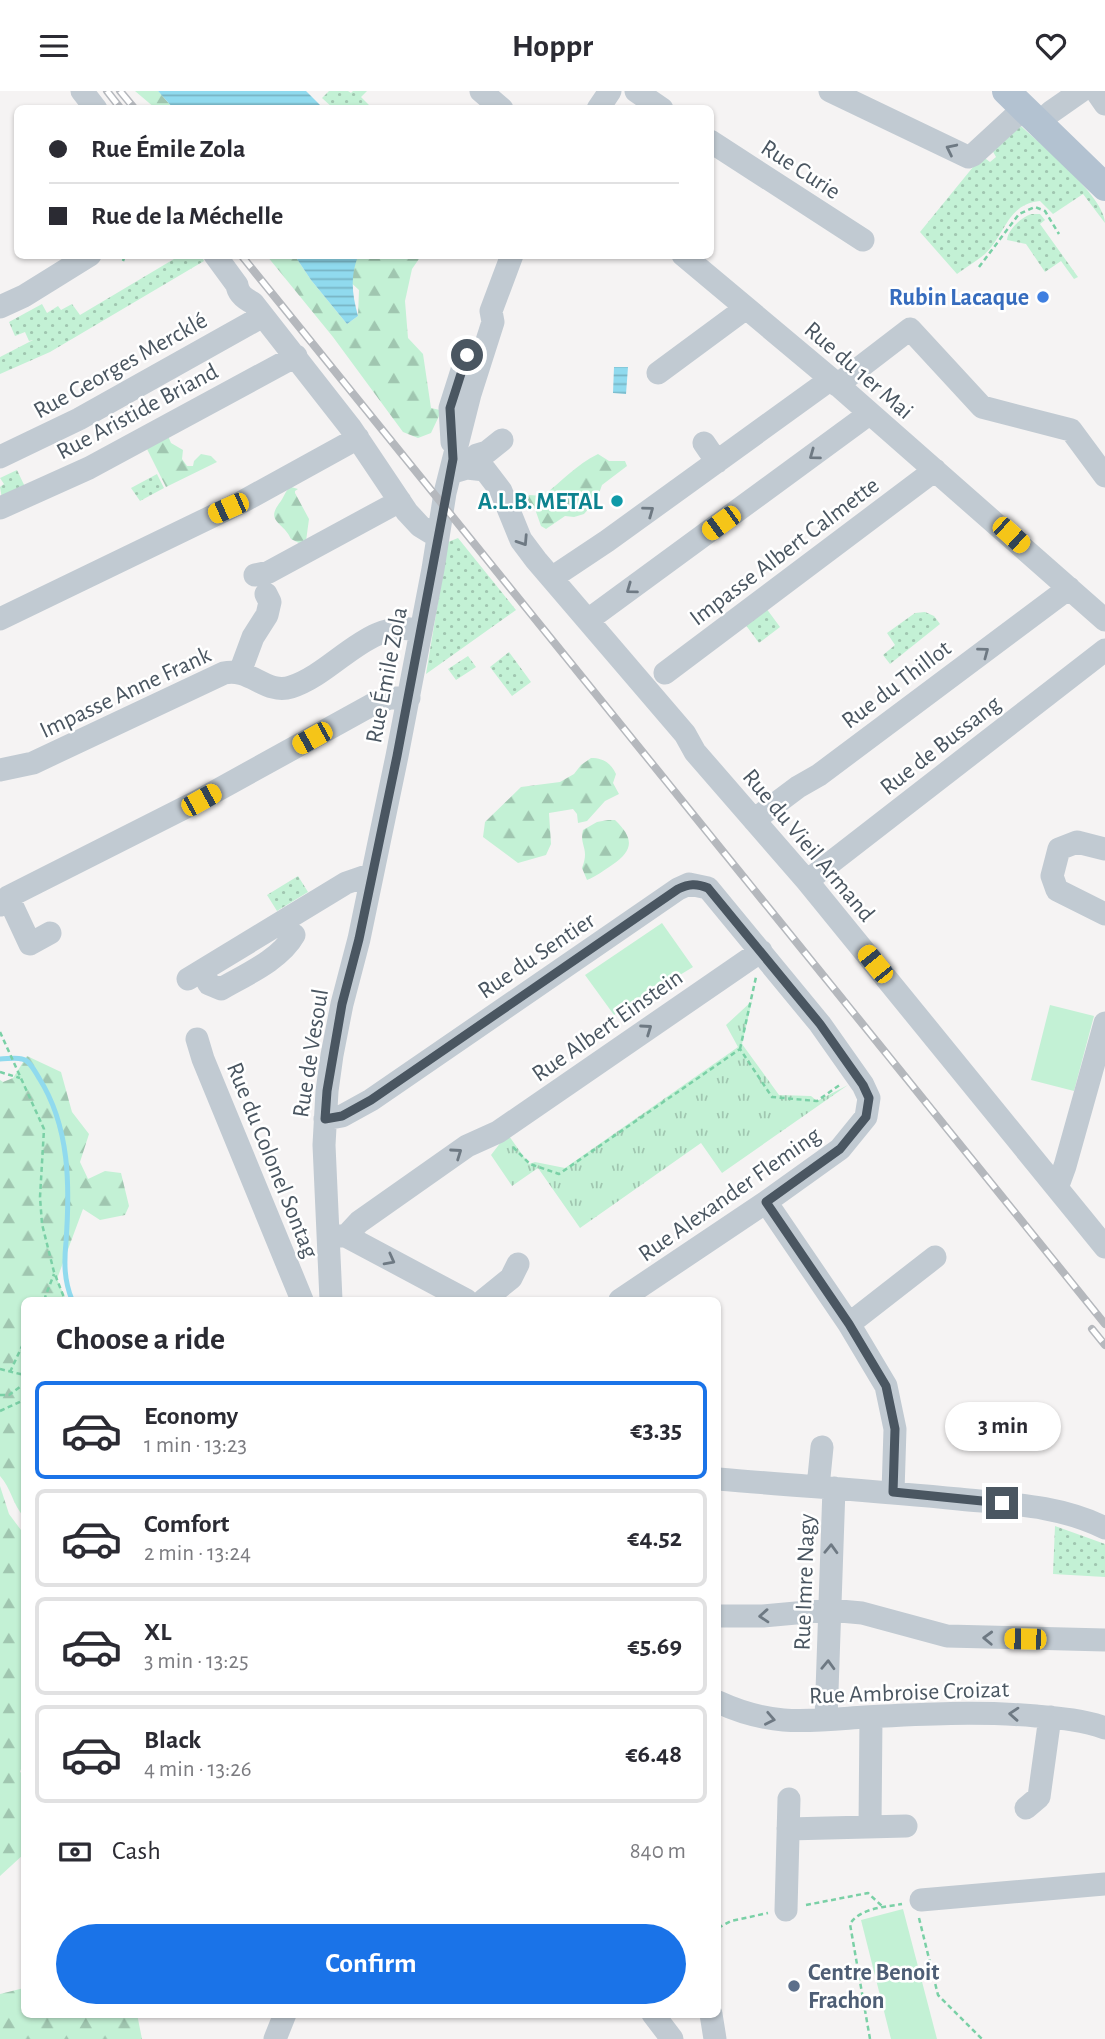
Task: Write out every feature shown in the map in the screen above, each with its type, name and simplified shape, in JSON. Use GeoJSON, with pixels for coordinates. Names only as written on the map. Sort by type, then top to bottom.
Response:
{"type":"FeatureCollection","features":[{"type":"Feature","properties":{"kind":"main road"},"geometry":{"type":"LineString","coordinates":[[1023,107],[1105,187]]}},
{"type":"Feature","properties":{"kind":"street"},"geometry":{"type":"LineString","coordinates":[[82,91],[93,105]]}},
{"type":"Feature","properties":{"kind":"street"},"geometry":{"type":"LineString","coordinates":[[481,91],[497,105]]}},
{"type":"Feature","properties":{"kind":"street"},"geometry":{"type":"LineString","coordinates":[[636,91],[656,105]]}},
{"type":"Feature","properties":{"kind":"street"},"geometry":{"type":"LineString","coordinates":[[830,91],[968,157],[1023,107],[1051,112],[1081,91]]}},
{"type":"Feature","properties":{"kind":"street"},"geometry":{"type":"LineString","coordinates":[[1096,91],[1105,104]]}},
{"type":"Feature","properties":{"kind":"street","name":"Rue Curie"},"geometry":{"type":"LineString","coordinates":[[714,144],[863,240]]}},
{"type":"Feature","properties":{"kind":"street"},"geometry":{"type":"LineString","coordinates":[[0,307],[24,296],[84,259]]}},
{"type":"Feature","properties":{"kind":"street"},"geometry":{"type":"LineString","coordinates":[[218,259],[244,299],[253,303],[358,438],[400,501],[420,526],[438,537]]}},
{"type":"Feature","properties":{"kind":"street","name":"Rue Émile Zola"},"geometry":{"type":"LineString","coordinates":[[451,466],[450,408],[474,333],[488,314],[510,259]]}},
{"type":"Feature","properties":{"kind":"street","name":"Rue du 1er Mai"},"geometry":{"type":"LineString","coordinates":[[688,259],[1000,525],[1105,620]]}},
{"type":"Feature","properties":{"kind":"street"},"geometry":{"type":"LineString","coordinates":[[659,373],[746,308]]}},
{"type":"Feature","properties":{"kind":"street","name":"Rue du Vieil Armand"},"geometry":{"type":"LineString","coordinates":[[488,314],[459,406],[463,425],[481,463],[501,491],[521,540],[807,881],[1056,1188],[1102,1233]]}},
{"type":"Feature","properties":{"kind":"street","name":"Rue Georges Mercklé"},"geometry":{"type":"LineString","coordinates":[[0,457],[79,419],[176,356],[263,316]]}},
{"type":"Feature","properties":{"kind":"street"},"geometry":{"type":"LineString","coordinates":[[552,577],[711,453],[834,382],[910,328],[982,407],[1071,429],[1105,476]]}},
{"type":"Feature","properties":{"kind":"street","name":"Rue Aristide Briand"},"geometry":{"type":"LineString","coordinates":[[0,508],[89,468],[296,356]]}},
{"type":"Feature","properties":{"kind":"street"},"geometry":{"type":"LineString","coordinates":[[589,620],[869,414]]}},
{"type":"Feature","properties":{"kind":"street","name":"Rue Émile Zola"},"geometry":{"type":"LineString","coordinates":[[367,901],[409,698],[451,466],[463,425]]}},
{"type":"Feature","properties":{"kind":"street"},"geometry":{"type":"LineString","coordinates":[[0,619],[240,503],[358,438]]}},
{"type":"Feature","properties":{"kind":"street"},"geometry":{"type":"LineString","coordinates":[[451,466],[467,468],[481,463],[487,451],[502,440]]}},
{"type":"Feature","properties":{"kind":"street","name":"Impasse Albert Calmette"},"geometry":{"type":"LineString","coordinates":[[665,673],[935,470]]}},
{"type":"Feature","properties":{"kind":"street"},"geometry":{"type":"LineString","coordinates":[[240,671],[253,637],[267,615],[270,602],[260,584],[269,572],[400,501]]}},
{"type":"Feature","properties":{"kind":"street","name":"Rue du Thillot"},"geometry":{"type":"LineString","coordinates":[[754,820],[819,775],[1069,588]]}},
{"type":"Feature","properties":{"kind":"street","name":"Impasse Anne Frank"},"geometry":{"type":"LineString","coordinates":[[0,770],[33,763],[225,673],[240,671],[270,687],[288,688],[381,632],[402,627],[421,631]]}},
{"type":"Feature","properties":{"kind":"street","name":"Rue de Bussang"},"geometry":{"type":"LineString","coordinates":[[807,881],[1105,650]]}},
{"type":"Feature","properties":{"kind":"street"},"geometry":{"type":"LineString","coordinates":[[40,938],[4,902],[196,802],[377,702],[390,698],[409,698]]}},
{"type":"Feature","properties":{"kind":"street"},"geometry":{"type":"LineString","coordinates":[[1105,849],[1077,842],[1059,849],[1052,876],[1057,890],[1105,913]]}},
{"type":"Feature","properties":{"kind":"street"},"geometry":{"type":"LineString","coordinates":[[294,935],[289,945],[221,989],[195,975],[346,883],[372,874]]}},
{"type":"Feature","properties":{"kind":"street","name":"Rue du Sentier"},"geometry":{"type":"LineString","coordinates":[[325,1119],[342,1116],[362,1105],[689,884],[708,888],[761,951]]}},
{"type":"Feature","properties":{"kind":"street","name":"Rue de Vesoul"},"geometry":{"type":"LineString","coordinates":[[331,1297],[337,1236],[324,1145],[327,1091],[342,1004],[367,901]]}},
{"type":"Feature","properties":{"kind":"street"},"geometry":{"type":"LineString","coordinates":[[761,951],[820,1024],[859,1080]]}},
{"type":"Feature","properties":{"kind":"street","name":"Rue Albert Einstein"},"geometry":{"type":"LineString","coordinates":[[337,1236],[467,1146],[498,1132],[761,951]]}},
{"type":"Feature","properties":{"kind":"street"},"geometry":{"type":"LineString","coordinates":[[1056,1188],[1105,1023]]}},
{"type":"Feature","properties":{"kind":"street","name":"Rue du Colonel Sontag"},"geometry":{"type":"LineString","coordinates":[[197,1039],[301,1297]]}},
{"type":"Feature","properties":{"kind":"street","name":"Rue Alexander Fleming"},"geometry":{"type":"LineString","coordinates":[[624,1297],[840,1149],[866,1117],[869,1098],[859,1080]]}},
{"type":"Feature","properties":{"kind":"street"},"geometry":{"type":"LineString","coordinates":[[766,1202],[878,1371],[891,1402],[895,1429],[893,1492]]}},
{"type":"Feature","properties":{"kind":"street"},"geometry":{"type":"LineString","coordinates":[[337,1236],[460,1297]]}},
{"type":"Feature","properties":{"kind":"street"},"geometry":{"type":"LineString","coordinates":[[849,1324],[935,1257]]}},
{"type":"Feature","properties":{"kind":"street"},"geometry":{"type":"LineString","coordinates":[[488,1297],[510,1278],[517,1264]]}},
{"type":"Feature","properties":{"kind":"street","name":"Rue Imre Nagy"},"geometry":{"type":"LineString","coordinates":[[822,1447],[830,1610],[826,1720]]}},
{"type":"Feature","properties":{"kind":"street"},"geometry":{"type":"LineString","coordinates":[[721,1479],[893,1492],[1047,1508],[1079,1516],[1105,1528]]}},
{"type":"Feature","properties":{"kind":"street"},"geometry":{"type":"LineString","coordinates":[[721,1616],[763,1616],[830,1610],[862,1613],[947,1636],[1105,1640]]}},
{"type":"Feature","properties":{"kind":"street","name":"Rue Ambroise Croizat"},"geometry":{"type":"LineString","coordinates":[[721,1703],[745,1713],[780,1721],[990,1713],[1051,1717],[1105,1728]]}},
{"type":"Feature","properties":{"kind":"street"},"geometry":{"type":"LineString","coordinates":[[870,1826],[871,1717]]}},
{"type":"Feature","properties":{"kind":"street"},"geometry":{"type":"LineString","coordinates":[[1027,1808],[1039,1797],[1051,1717]]}},
{"type":"Feature","properties":{"kind":"street"},"geometry":{"type":"LineString","coordinates":[[786,1910],[789,1799]]}},
{"type":"Feature","properties":{"kind":"street"},"geometry":{"type":"LineString","coordinates":[[788,1829],[906,1826]]}},
{"type":"Feature","properties":{"kind":"street"},"geometry":{"type":"LineString","coordinates":[[914,1906],[1105,1884]]}},
{"type":"Feature","properties":{"kind":"street"},"geometry":{"type":"LineString","coordinates":[[275,2039],[283,2018]]}},
{"type":"Feature","properties":{"kind":"street"},"geometry":{"type":"LineString","coordinates":[[656,2018],[672,2039]]}},
{"type":"Feature","properties":{"kind":"street"},"geometry":{"type":"LineString","coordinates":[[712,2018],[715,2039]]}},
{"type":"Feature","properties":{"kind":"path"},"geometry":{"type":"LineString","coordinates":[[979,267],[1019,214],[1035,207],[1045,211],[1059,234]]}},
{"type":"Feature","properties":{"kind":"path"},"geometry":{"type":"LineString","coordinates":[[498,1132],[530,1164],[559,1174],[740,1049],[761,951]]}},
{"type":"Feature","properties":{"kind":"path"},"geometry":{"type":"LineString","coordinates":[[0,1032],[44,1129],[40,1196],[43,1224],[54,1272],[64,1297]]}},
{"type":"Feature","properties":{"kind":"path"},"geometry":{"type":"LineString","coordinates":[[740,1049],[772,1097],[817,1101],[859,1080]]}},
{"type":"Feature","properties":{"kind":"path"},"geometry":{"type":"LineString","coordinates":[[0,1072],[20,1079]]}},
{"type":"Feature","properties":{"kind":"path"},"geometry":{"type":"LineString","coordinates":[[45,1297],[54,1272]]}},
{"type":"Feature","properties":{"kind":"path"},"geometry":{"type":"LineString","coordinates":[[10,1372],[21,1348]]}},
{"type":"Feature","properties":{"kind":"path"},"geometry":{"type":"LineString","coordinates":[[0,1369],[21,1374]]}},
{"type":"Feature","properties":{"kind":"path"},"geometry":{"type":"LineString","coordinates":[[0,1395],[9,1395],[21,1386]]}},
{"type":"Feature","properties":{"kind":"path"},"geometry":{"type":"LineString","coordinates":[[0,1411],[21,1401]]}},
{"type":"Feature","properties":{"kind":"path"},"geometry":{"type":"LineString","coordinates":[[870,2039],[850,1924],[853,1918],[866,1911],[914,1906],[938,1995],[982,2039]]}},
{"type":"Feature","properties":{"kind":"green space"},"geometry":{"type":"Polygon","coordinates":[[[135,91],[158,91],[170,105],[151,105],[135,91]]]}},
{"type":"Feature","properties":{"kind":"green space"},"geometry":{"type":"Polygon","coordinates":[[[329,91],[367,91],[361,97],[369,105],[330,105],[322,98],[329,91]]]}},
{"type":"Feature","properties":{"kind":"green space"},"geometry":{"type":"Polygon","coordinates":[[[1021,126],[1084,186],[1102,212],[1105,223],[1083,194],[1053,214],[1040,201],[1029,203],[1014,214],[985,254],[957,274],[920,232],[982,156],[990,162],[996,157],[991,148],[1021,126]]]}},
{"type":"Feature","properties":{"kind":"green space"},"geometry":{"type":"Polygon","coordinates":[[[1031,214],[1040,214],[1045,220],[1040,224],[1078,277],[1074,279],[1061,261],[1045,272],[1026,244],[1007,240],[1016,224],[1031,214]]]}},
{"type":"Feature","properties":{"kind":"green space"},"geometry":{"type":"Polygon","coordinates":[[[174,259],[204,261],[50,352],[0,374],[0,357],[33,340],[29,341],[25,332],[15,336],[9,322],[42,304],[47,313],[58,306],[61,310],[72,304],[80,315],[174,259]]]}},
{"type":"Feature","properties":{"kind":"green space"},"geometry":{"type":"Polygon","coordinates":[[[269,259],[297,259],[347,324],[358,316],[359,290],[347,279],[340,259],[419,259],[412,269],[405,301],[408,338],[423,354],[431,408],[440,410],[431,433],[418,438],[403,432],[333,337],[269,259]]]}},
{"type":"Feature","properties":{"kind":"green space"},"geometry":{"type":"Polygon","coordinates":[[[168,436],[171,443],[183,450],[182,459],[187,466],[193,466],[201,454],[211,456],[217,462],[166,487],[145,445],[168,436]]]}},
{"type":"Feature","properties":{"kind":"green space"},"geometry":{"type":"Polygon","coordinates":[[[598,454],[609,461],[625,461],[627,466],[602,485],[597,499],[584,514],[565,516],[546,529],[541,526],[535,509],[527,504],[529,495],[543,496],[576,468],[598,454]]]}},
{"type":"Feature","properties":{"kind":"green space"},"geometry":{"type":"Polygon","coordinates":[[[17,470],[26,489],[2,499],[0,487],[4,484],[0,478],[17,470]]]}},
{"type":"Feature","properties":{"kind":"green space"},"geometry":{"type":"Polygon","coordinates":[[[157,474],[164,488],[140,501],[131,488],[157,474]]]}},
{"type":"Feature","properties":{"kind":"green space"},"geometry":{"type":"Polygon","coordinates":[[[291,487],[298,489],[295,493],[309,519],[306,541],[299,543],[291,539],[274,513],[291,487]]]}},
{"type":"Feature","properties":{"kind":"green space"},"geometry":{"type":"Polygon","coordinates":[[[458,538],[516,610],[426,674],[448,542],[458,538]]]}},
{"type":"Feature","properties":{"kind":"green space"},"geometry":{"type":"Polygon","coordinates":[[[766,608],[780,627],[759,643],[745,624],[766,608]]]}},
{"type":"Feature","properties":{"kind":"green space"},"geometry":{"type":"Polygon","coordinates":[[[925,612],[934,616],[940,624],[890,664],[883,655],[895,645],[887,633],[915,613],[925,612]]]}},
{"type":"Feature","properties":{"kind":"green space"},"geometry":{"type":"Polygon","coordinates":[[[509,652],[531,682],[512,696],[490,667],[509,652]]]}},
{"type":"Feature","properties":{"kind":"green space"},"geometry":{"type":"Polygon","coordinates":[[[468,656],[476,667],[456,680],[448,669],[468,656]]]}},
{"type":"Feature","properties":{"kind":"green space"},"geometry":{"type":"Polygon","coordinates":[[[591,758],[603,760],[612,767],[616,774],[613,783],[619,794],[605,801],[587,821],[578,823],[573,809],[549,813],[551,844],[546,855],[518,863],[483,837],[485,822],[521,787],[560,782],[574,774],[591,758]]]}},
{"type":"Feature","properties":{"kind":"green space"},"geometry":{"type":"Polygon","coordinates":[[[615,820],[626,833],[629,844],[627,850],[619,860],[587,880],[582,868],[585,856],[583,830],[597,822],[615,820]]]}},
{"type":"Feature","properties":{"kind":"green space"},"geometry":{"type":"Polygon","coordinates":[[[298,876],[308,892],[277,911],[267,895],[298,876]]]}},
{"type":"Feature","properties":{"kind":"green space"},"geometry":{"type":"Polygon","coordinates":[[[662,923],[693,967],[614,1015],[585,975],[662,923]]]}},
{"type":"Feature","properties":{"kind":"green space"},"geometry":{"type":"Polygon","coordinates":[[[752,1001],[742,1044],[779,1095],[811,1096],[817,1101],[848,1085],[722,1173],[701,1143],[580,1228],[538,1168],[512,1186],[491,1155],[509,1136],[529,1164],[535,1162],[565,1168],[738,1047],[726,1025],[752,1001]]]}},
{"type":"Feature","properties":{"kind":"green space"},"geometry":{"type":"Polygon","coordinates":[[[1050,1005],[1094,1016],[1074,1091],[1031,1080],[1050,1005]]]}},
{"type":"Feature","properties":{"kind":"green space"},"geometry":{"type":"Polygon","coordinates":[[[27,1056],[61,1072],[72,1112],[89,1134],[80,1162],[88,1179],[105,1171],[121,1173],[129,1206],[125,1215],[100,1220],[83,1209],[57,1279],[65,1297],[21,1297],[21,1513],[0,1476],[0,1080],[3,1082],[13,1078],[27,1056]]]}},
{"type":"Feature","properties":{"kind":"green space"},"geometry":{"type":"Polygon","coordinates":[[[0,1486],[9,1514],[21,1530],[21,1857],[0,1876],[0,1486]]]}},
{"type":"Feature","properties":{"kind":"green space"},"geometry":{"type":"Polygon","coordinates":[[[1055,1526],[1105,1544],[1105,1577],[1053,1574],[1055,1526]]]}},
{"type":"Feature","properties":{"kind":"green space"},"geometry":{"type":"Polygon","coordinates":[[[903,1909],[937,2039],[891,2039],[861,1920],[903,1909]]]}},
{"type":"Feature","properties":{"kind":"green space"},"geometry":{"type":"Polygon","coordinates":[[[21,1989],[21,2018],[138,2018],[142,2039],[0,2039],[0,1994],[21,1989]]]}},
{"type":"Feature","properties":{"kind":"water"},"geometry":{"type":"Polygon","coordinates":[[[158,91],[306,91],[320,105],[170,105],[158,91]]]}},
{"type":"Feature","properties":{"kind":"water"},"geometry":{"type":"Polygon","coordinates":[[[297,259],[357,259],[353,286],[358,316],[347,324],[297,259]]]}},
{"type":"Feature","properties":{"kind":"water"},"geometry":{"type":"Polygon","coordinates":[[[614,367],[628,367],[626,394],[613,393],[614,367]]]}},
{"type":"Feature","properties":{"kind":"waterway"},"geometry":{"type":"LineString","coordinates":[[0,1059],[19,1058],[30,1064],[57,1116],[66,1157],[65,1264],[71,1297]]}},
{"type":"Feature","properties":{"kind":"railway"},"geometry":{"type":"LineString","coordinates":[[107,91],[118,105]]}},
{"type":"Feature","properties":{"kind":"railway"},"geometry":{"type":"LineString","coordinates":[[120,91],[132,105]]}},
{"type":"Feature","properties":{"kind":"railway"},"geometry":{"type":"LineString","coordinates":[[244,259],[1105,1324]]}},
{"type":"Feature","properties":{"kind":"railway"},"geometry":{"type":"LineString","coordinates":[[1092,1329],[1105,1345]]}},
{"type":"Feature","properties":{"kind":"place","name":"Rubin Lacaque"},"geometry":{"type":"Point","coordinates":[1043,297]}},
{"type":"Feature","properties":{"kind":"place","name":"A.L.B. METAL"},"geometry":{"type":"Point","coordinates":[617,501]}},
{"type":"Feature","properties":{"kind":"place","name":"Centre Benoit Frachon"},"geometry":{"type":"Point","coordinates":[794,1986]}},
{"type":"Feature","properties":{"kind":"route"},"geometry":{"type":"LineString","coordinates":[[467,355],[450,408],[453,459],[388,803],[332,1055],[325,1119],[342,1116],[371,1100],[678,889],[689,884],[708,888],[820,1024],[863,1085],[869,1098],[866,1117],[840,1149],[766,1202],[849,1324],[886,1386],[895,1429],[893,1492],[1002,1503]]}}]}
